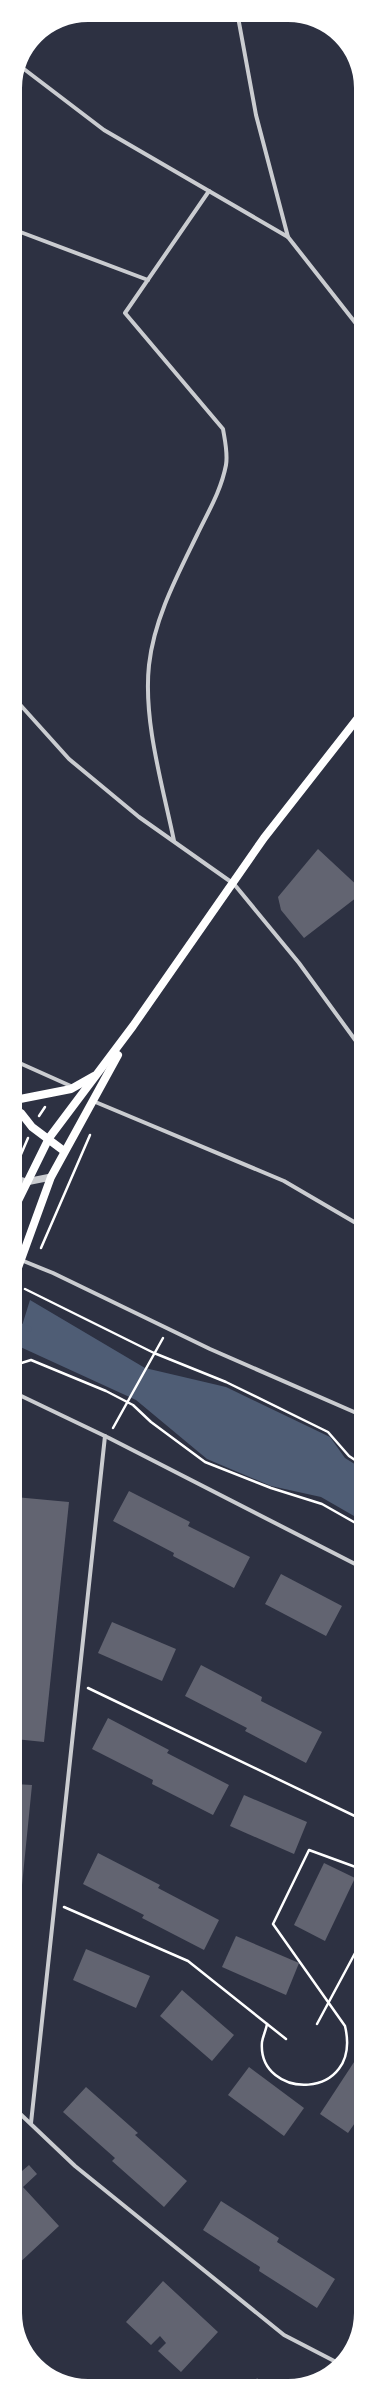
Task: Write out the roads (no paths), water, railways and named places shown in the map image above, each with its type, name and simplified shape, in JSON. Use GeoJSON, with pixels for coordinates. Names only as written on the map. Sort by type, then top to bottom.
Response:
{"type":"FeatureCollection","features":[{"type":"Feature","properties":{"kind":"main road"},"geometry":{"type":"LineString","coordinates":[[22,1191],[49,1138],[133,1026],[234,884],[264,838],[354,723]]}},
{"type":"Feature","properties":{"kind":"main road"},"geometry":{"type":"LineString","coordinates":[[22,1255],[51,1176],[133,1026]]}},
{"type":"Feature","properties":{"kind":"main road"},"geometry":{"type":"LineString","coordinates":[[22,1099],[76,1088],[98,1073]]}},
{"type":"Feature","properties":{"kind":"main road"},"geometry":{"type":"LineString","coordinates":[[22,1114],[32,1127],[49,1138],[64,1151]]}},
{"type":"Feature","properties":{"kind":"street"},"geometry":{"type":"LineString","coordinates":[[239,22],[256,114],[288,237]]}},
{"type":"Feature","properties":{"kind":"street"},"geometry":{"type":"LineString","coordinates":[[25,70],[104,130],[288,237],[354,321]]}},
{"type":"Feature","properties":{"kind":"street"},"geometry":{"type":"LineString","coordinates":[[174,842],[152,737],[149,665],[156,634],[168,598],[219,492],[226,465],[226,448],[223,429],[125,313],[210,191]]}},
{"type":"Feature","properties":{"kind":"street"},"geometry":{"type":"LineString","coordinates":[[22,233],[148,280]]}},
{"type":"Feature","properties":{"kind":"street"},"geometry":{"type":"LineString","coordinates":[[22,707],[69,759],[139,817],[234,884],[299,963],[354,1038]]}},
{"type":"Feature","properties":{"kind":"street"},"geometry":{"type":"LineString","coordinates":[[22,1064],[76,1088]]}},
{"type":"Feature","properties":{"kind":"street"},"geometry":{"type":"LineString","coordinates":[[92,1101],[284,1181],[354,1222]]}},
{"type":"Feature","properties":{"kind":"street"},"geometry":{"type":"LineString","coordinates":[[22,1181],[26,1182],[51,1176]]}},
{"type":"Feature","properties":{"kind":"street"},"geometry":{"type":"LineString","coordinates":[[22,1261],[168,1329],[354,1412]]}},
{"type":"Feature","properties":{"kind":"street"},"geometry":{"type":"LineString","coordinates":[[22,1396],[107,1437],[354,1563]]}},
{"type":"Feature","properties":{"kind":"street"},"geometry":{"type":"LineString","coordinates":[[30,2123],[78,1683],[107,1437]]}},
{"type":"Feature","properties":{"kind":"street"},"geometry":{"type":"LineString","coordinates":[[22,2116],[75,2166],[284,2335],[334,2361]]}},
{"type":"Feature","properties":{"kind":"water"},"geometry":{"type":"Polygon","coordinates":[[[30,1300],[145,1368],[226,1387],[330,1437],[345,1458],[354,1464],[354,1516],[321,1497],[271,1486],[207,1459],[136,1400],[22,1348],[22,1326],[30,1300]]]}},
{"type":"Feature","properties":{"kind":"waterway"},"geometry":{"type":"LineString","coordinates":[[22,1326],[29,1329]]}}]}
